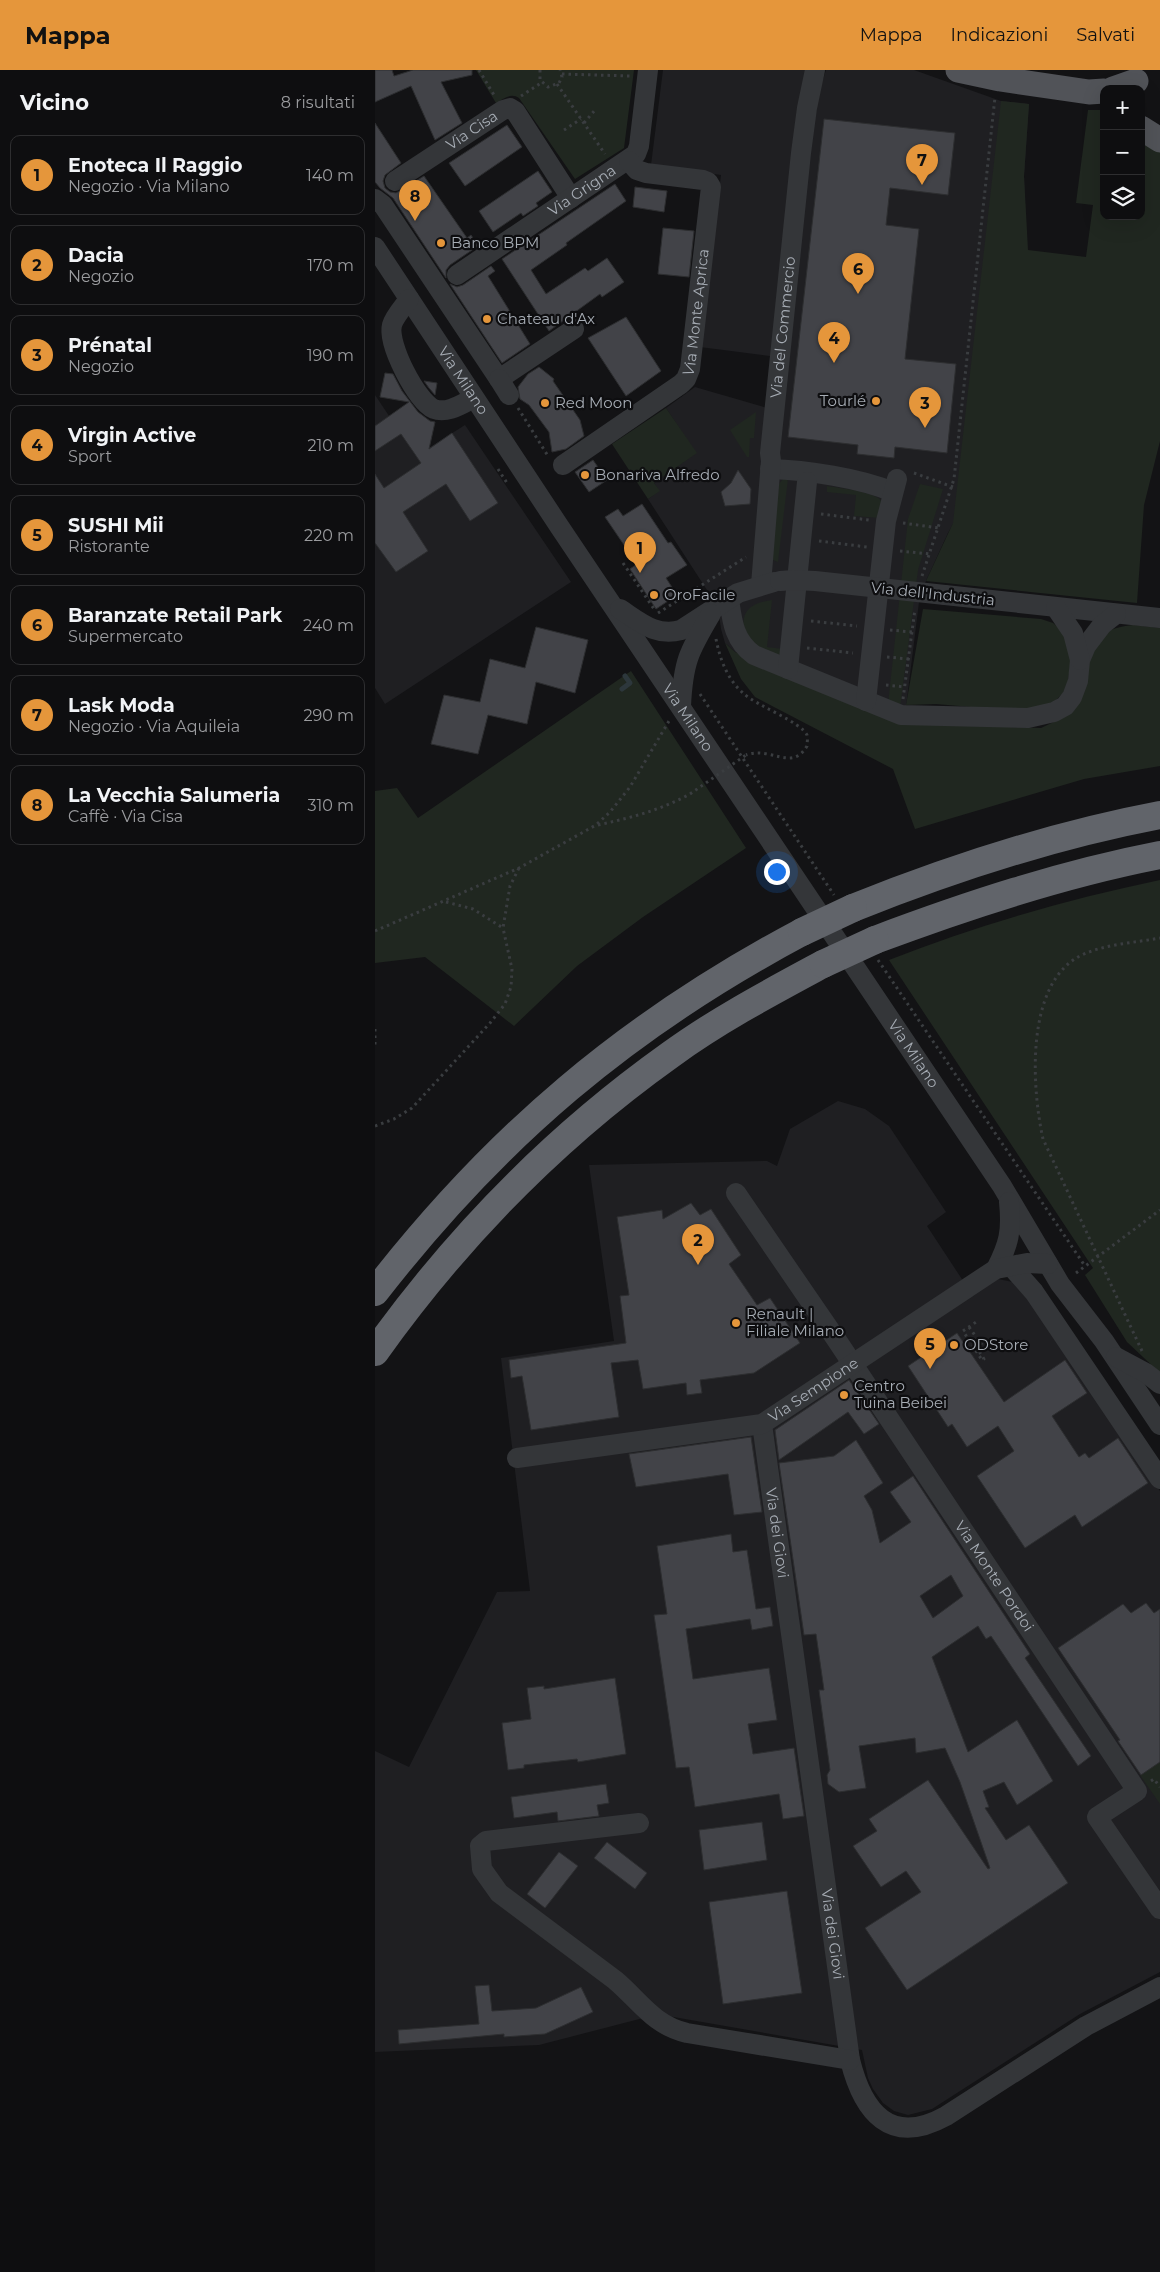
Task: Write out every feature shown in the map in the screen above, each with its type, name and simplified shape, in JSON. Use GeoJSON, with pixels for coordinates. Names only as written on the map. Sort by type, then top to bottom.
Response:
{"type":"FeatureCollection","features":[{"type":"Feature","properties":{"kind":"highway"},"geometry":{"type":"LineString","coordinates":[[375,1292],[445,1208],[513,1136],[557,1096],[645,1028],[692,995],[743,964],[802,932],[853,908],[920,881],[1033,844],[1094,828],[1160,815]]}},
{"type":"Feature","properties":{"kind":"highway"},"geometry":{"type":"LineString","coordinates":[[375,1352],[467,1234],[536,1164],[577,1128],[678,1050],[763,996],[823,964],[875,940],[942,915],[1075,874],[1160,855]]}},
{"type":"Feature","properties":{"kind":"highway"},"geometry":{"type":"LineString","coordinates":[[875,940],[1080,888],[1160,871]]}},
{"type":"Feature","properties":{"kind":"main road"},"geometry":{"type":"LineString","coordinates":[[959,70],[1001,79],[1099,94]]}},
{"type":"Feature","properties":{"kind":"main road"},"geometry":{"type":"LineString","coordinates":[[1144,130],[1160,140]]}},
{"type":"Feature","properties":{"kind":"street","name":"Via del Commercio"},"geometry":{"type":"LineString","coordinates":[[761,585],[770,453],[801,153],[807,108],[815,71]]}},
{"type":"Feature","properties":{"kind":"street","name":"Via Grigna"},"geometry":{"type":"LineString","coordinates":[[457,275],[636,154],[639,146],[640,73]]}},
{"type":"Feature","properties":{"kind":"street","name":"Via Cisa"},"geometry":{"type":"LineString","coordinates":[[395,181],[503,110],[510,108],[515,111],[571,198]]}},
{"type":"Feature","properties":{"kind":"street","name":"Via Monte Aprica"},"geometry":{"type":"LineString","coordinates":[[557,462],[681,384],[686,379],[690,369],[711,187],[708,182],[703,180],[641,171],[622,165]]}},
{"type":"Feature","properties":{"kind":"street"},"geometry":{"type":"LineString","coordinates":[[375,198],[383,205],[504,387],[574,329]]}},
{"type":"Feature","properties":{"kind":"street","name":"Via Milano"},"geometry":{"type":"LineString","coordinates":[[375,247],[611,604],[675,713],[1005,1193],[1060,1284],[1109,1348],[1160,1425]]}},
{"type":"Feature","properties":{"kind":"street"},"geometry":{"type":"LineString","coordinates":[[409,299],[392,324],[392,343],[401,366],[428,406],[443,410],[474,398]]}},
{"type":"Feature","properties":{"kind":"street"},"geometry":{"type":"LineString","coordinates":[[440,346],[467,330]]}},
{"type":"Feature","properties":{"kind":"street"},"geometry":{"type":"LineString","coordinates":[[770,468],[823,475],[873,485],[895,486],[886,522],[867,701]]}},
{"type":"Feature","properties":{"kind":"street"},"geometry":{"type":"LineString","coordinates":[[788,669],[807,482]]}},
{"type":"Feature","properties":{"kind":"street","name":"Via dell'Industria"},"geometry":{"type":"LineString","coordinates":[[611,604],[653,630],[665,633],[681,630],[721,605],[761,585],[794,580],[1160,618]]}},
{"type":"Feature","properties":{"kind":"street"},"geometry":{"type":"LineString","coordinates":[[675,713],[686,660],[721,605],[741,644],[754,656],[901,715],[1028,718],[1054,712],[1065,706],[1072,697],[1078,681],[1081,660],[1086,646],[1098,630],[1116,614]]}},
{"type":"Feature","properties":{"kind":"street"},"geometry":{"type":"LineString","coordinates":[[1056,608],[1073,634],[1081,660]]}},
{"type":"Feature","properties":{"kind":"street","name":"Via Monte Pordoi"},"geometry":{"type":"LineString","coordinates":[[736,1193],[852,1362],[1137,1791],[1097,1817],[1160,1909]]}},
{"type":"Feature","properties":{"kind":"street"},"geometry":{"type":"LineString","coordinates":[[1005,1193],[1010,1235],[1003,1267],[1034,1292],[1160,1479]]}},
{"type":"Feature","properties":{"kind":"street","name":"Via Milano"},"geometry":{"type":"LineString","coordinates":[[1005,1193],[1049,1247],[1069,1277],[1109,1348]]}},
{"type":"Feature","properties":{"kind":"street","name":"Via Sempione"},"geometry":{"type":"LineString","coordinates":[[517,1458],[761,1424],[852,1362],[1003,1267],[1027,1263],[1048,1264]]}},
{"type":"Feature","properties":{"kind":"street"},"geometry":{"type":"LineString","coordinates":[[1109,1348],[1153,1378]]}},
{"type":"Feature","properties":{"kind":"street","name":"Via dei Giovi"},"geometry":{"type":"LineString","coordinates":[[761,1424],[850,2060],[862,2096],[874,2112],[897,2127],[923,2127],[946,2116],[1086,2026],[1160,1987]]}},
{"type":"Feature","properties":{"kind":"street"},"geometry":{"type":"LineString","coordinates":[[639,1822],[486,1841],[480,1846],[482,1869],[499,1893],[615,1980],[631,1993],[651,2016],[663,2024],[687,2033],[850,2060]]}},
{"type":"Feature","properties":{"kind":"path"},"geometry":{"type":"LineString","coordinates":[[479,70],[503,110]]}},
{"type":"Feature","properties":{"kind":"path"},"geometry":{"type":"LineString","coordinates":[[540,70],[539,76],[542,83],[549,87],[557,84]]}},
{"type":"Feature","properties":{"kind":"path"},"geometry":{"type":"LineString","coordinates":[[557,84],[561,72],[640,73]]}},
{"type":"Feature","properties":{"kind":"path"},"geometry":{"type":"LineString","coordinates":[[557,84],[584,123],[622,165]]}},
{"type":"Feature","properties":{"kind":"path"},"geometry":{"type":"LineString","coordinates":[[920,581],[954,479],[995,96]]}},
{"type":"Feature","properties":{"kind":"path"},"geometry":{"type":"LineString","coordinates":[[584,123],[595,110]]}},
{"type":"Feature","properties":{"kind":"path"},"geometry":{"type":"LineString","coordinates":[[564,130],[581,119]]}},
{"type":"Feature","properties":{"kind":"path"},"geometry":{"type":"LineString","coordinates":[[504,387],[557,462]]}},
{"type":"Feature","properties":{"kind":"path"},"geometry":{"type":"LineString","coordinates":[[801,539],[930,554]]}},
{"type":"Feature","properties":{"kind":"path"},"geometry":{"type":"LineString","coordinates":[[623,563],[657,614],[747,556]]}},
{"type":"Feature","properties":{"kind":"path"},"geometry":{"type":"LineString","coordinates":[[901,715],[915,604]]}},
{"type":"Feature","properties":{"kind":"path"},"geometry":{"type":"LineString","coordinates":[[793,619],[912,632]]}},
{"type":"Feature","properties":{"kind":"path"},"geometry":{"type":"LineString","coordinates":[[596,825],[642,814],[671,804],[746,755],[762,752],[787,759],[799,756],[807,746],[807,734],[801,727],[765,709],[742,693],[724,666],[714,631]]}},
{"type":"Feature","properties":{"kind":"path"},"geometry":{"type":"LineString","coordinates":[[790,646],[909,659]]}},
{"type":"Feature","properties":{"kind":"path"},"geometry":{"type":"LineString","coordinates":[[375,931],[519,868],[596,825],[625,794],[675,713]]}},
{"type":"Feature","properties":{"kind":"path"},"geometry":{"type":"LineString","coordinates":[[375,1126],[394,1119],[412,1108],[500,1012],[509,995],[512,979],[510,956],[503,928],[510,886],[519,868]]}},
{"type":"Feature","properties":{"kind":"path"},"geometry":{"type":"LineString","coordinates":[[445,901],[473,909],[503,928]]}},
{"type":"Feature","properties":{"kind":"path"},"geometry":{"type":"LineString","coordinates":[[1153,1378],[1043,1139],[1036,1108],[1035,1068],[1041,1016],[1048,993],[1060,972],[1076,958],[1089,952],[1160,938]]}},
{"type":"Feature","properties":{"kind":"path"},"geometry":{"type":"LineString","coordinates":[[375,1029],[375,1045]]}},
{"type":"Feature","properties":{"kind":"path"},"geometry":{"type":"LineString","coordinates":[[1029,1187],[1085,1266]]}},
{"type":"Feature","properties":{"kind":"path"},"geometry":{"type":"LineString","coordinates":[[1076,1273],[1160,1210]]}},
{"type":"Feature","properties":{"kind":"path"},"geometry":{"type":"LineString","coordinates":[[969,1327],[982,1345],[977,1348],[984,1359],[982,1360],[963,1331],[979,1320]]}},
{"type":"Feature","properties":{"kind":"shaded area"},"geometry":{"type":"Polygon","coordinates":[[[476,70],[634,70],[624,148],[575,179],[519,98],[510,96],[496,103],[476,70]]]}},
{"type":"Feature","properties":{"kind":"shaded area"},"geometry":{"type":"Polygon","coordinates":[[[663,70],[806,70],[777,357],[700,347],[721,175],[651,165],[663,70]]]}},
{"type":"Feature","properties":{"kind":"shaded area"},"geometry":{"type":"Polygon","coordinates":[[[826,70],[914,70],[1001,101],[1029,104],[1024,176],[1026,228],[982,471],[948,533],[920,594],[904,723],[735,652],[725,643],[718,607],[648,499],[659,491],[654,483],[696,453],[666,408],[695,387],[771,409],[819,92],[826,70]]]}},
{"type":"Feature","properties":{"kind":"shaded area"},"geometry":{"type":"Polygon","coordinates":[[[1001,101],[1029,104],[1024,176],[1028,250],[1086,257],[1093,205],[1076,203],[1088,110],[1100,110],[1100,220],[1145,220],[1145,143],[1160,149],[1160,441],[1144,505],[1137,603],[926,581],[953,523],[1001,101]]]}},
{"type":"Feature","properties":{"kind":"shaded area"},"geometry":{"type":"Polygon","coordinates":[[[375,395],[416,456],[465,425],[571,582],[385,704],[375,688],[375,395]]]}},
{"type":"Feature","properties":{"kind":"shaded area"},"geometry":{"type":"Polygon","coordinates":[[[666,408],[697,453],[654,483],[660,491],[648,499],[612,444],[666,408]]]}},
{"type":"Feature","properties":{"kind":"shaded area"},"geometry":{"type":"Polygon","coordinates":[[[756,412],[754,438],[750,438],[749,457],[747,457],[730,430],[756,412]]]}},
{"type":"Feature","properties":{"kind":"shaded area"},"geometry":{"type":"Polygon","coordinates":[[[783,479],[788,479],[778,562],[773,560],[770,554],[779,484],[783,479]]]}},
{"type":"Feature","properties":{"kind":"shaded area"},"geometry":{"type":"Polygon","coordinates":[[[920,484],[943,489],[918,570],[900,708],[888,704],[908,519],[920,484]]]}},
{"type":"Feature","properties":{"kind":"shaded area"},"geometry":{"type":"Polygon","coordinates":[[[827,486],[866,493],[879,499],[883,506],[880,518],[854,516],[856,495],[827,492],[827,486]]]}},
{"type":"Feature","properties":{"kind":"shaded area"},"geometry":{"type":"Polygon","coordinates":[[[772,600],[767,647],[783,649],[782,653],[774,657],[744,638],[743,629],[745,616],[751,607],[772,600]]]}},
{"type":"Feature","properties":{"kind":"shaded area"},"geometry":{"type":"Polygon","coordinates":[[[923,609],[1041,619],[1053,623],[1060,629],[1070,646],[1068,681],[1063,693],[1055,701],[1031,712],[936,704],[906,705],[923,609]]]}},
{"type":"Feature","properties":{"kind":"shaded area"},"geometry":{"type":"Polygon","coordinates":[[[1133,625],[1160,628],[1160,766],[1084,779],[915,829],[893,769],[755,697],[741,679],[725,643],[735,652],[904,723],[1041,728],[1060,719],[1085,661],[1098,640],[1111,630],[1133,625]]]}},
{"type":"Feature","properties":{"kind":"shaded area"},"geometry":{"type":"Polygon","coordinates":[[[631,671],[746,848],[643,917],[577,966],[514,1026],[425,957],[375,963],[375,791],[397,788],[418,818],[631,671]]]}},
{"type":"Feature","properties":{"kind":"shaded area"},"geometry":{"type":"Polygon","coordinates":[[[1160,880],[1160,1373],[1127,1342],[1085,1275],[1093,1268],[889,960],[1023,914],[1160,880]]]}},
{"type":"Feature","properties":{"kind":"shaded area"},"geometry":{"type":"Polygon","coordinates":[[[838,1101],[865,1109],[889,1126],[946,1212],[927,1226],[973,1296],[998,1279],[1018,1283],[1160,1491],[1160,1972],[1080,2014],[932,2109],[908,2115],[894,2111],[883,2103],[873,2089],[868,2078],[862,2050],[662,2015],[651,2016],[539,2045],[375,2052],[375,1751],[409,1767],[497,1592],[530,1591],[501,1358],[614,1341],[589,1165],[767,1161],[777,1166],[790,1129],[838,1101]]]}},
{"type":"Feature","properties":{"kind":"shaded area"},"geometry":{"type":"Polygon","coordinates":[[[1160,1762],[1160,1804],[1140,1775],[1160,1762]]]}},
{"type":"Feature","properties":{"kind":"building"},"geometry":{"type":"Polygon","coordinates":[[[375,70],[392,70],[394,76],[413,70],[472,70],[472,75],[441,82],[462,123],[435,140],[411,86],[375,102],[375,70]]]}},
{"type":"Feature","properties":{"kind":"building"},"geometry":{"type":"Polygon","coordinates":[[[824,119],[955,133],[948,195],[890,188],[886,225],[919,229],[905,359],[956,364],[947,453],[895,447],[894,458],[857,454],[858,445],[788,437],[824,119]]]}},
{"type":"Feature","properties":{"kind":"building"},"geometry":{"type":"Polygon","coordinates":[[[375,123],[401,163],[385,175],[383,181],[385,188],[390,192],[396,193],[424,176],[467,238],[471,235],[478,246],[450,265],[446,270],[446,278],[393,198],[375,182],[375,123]]]}},
{"type":"Feature","properties":{"kind":"building"},"geometry":{"type":"Polygon","coordinates":[[[507,125],[522,147],[465,186],[449,163],[507,125]]]}},
{"type":"Feature","properties":{"kind":"building"},"geometry":{"type":"Polygon","coordinates":[[[538,171],[552,192],[536,203],[538,206],[523,216],[521,213],[493,232],[479,211],[538,171]]]}},
{"type":"Feature","properties":{"kind":"building"},"geometry":{"type":"Polygon","coordinates":[[[615,184],[626,201],[531,270],[546,294],[585,268],[588,271],[607,258],[624,282],[602,297],[600,294],[549,331],[502,259],[615,184]]]}},
{"type":"Feature","properties":{"kind":"building"},"geometry":{"type":"Polygon","coordinates":[[[635,187],[667,191],[664,212],[633,207],[635,187]]]}},
{"type":"Feature","properties":{"kind":"building"},"geometry":{"type":"Polygon","coordinates":[[[663,228],[694,231],[689,277],[658,274],[663,228]]]}},
{"type":"Feature","properties":{"kind":"building"},"geometry":{"type":"Polygon","coordinates":[[[491,266],[495,271],[488,276],[530,344],[502,363],[450,284],[457,287],[463,285],[491,266]]]}},
{"type":"Feature","properties":{"kind":"building"},"geometry":{"type":"Polygon","coordinates":[[[626,317],[661,371],[626,396],[588,338],[626,317]]]}},
{"type":"Feature","properties":{"kind":"building"},"geometry":{"type":"Polygon","coordinates":[[[539,367],[554,379],[553,381],[580,420],[584,436],[566,449],[552,452],[549,432],[529,405],[520,399],[518,387],[528,374],[539,367]]]}},
{"type":"Feature","properties":{"kind":"building"},"geometry":{"type":"Polygon","coordinates":[[[385,373],[393,374],[402,391],[418,412],[430,421],[435,422],[429,449],[452,433],[498,503],[470,521],[446,484],[403,512],[428,551],[396,572],[375,543],[375,474],[384,488],[421,463],[401,434],[375,451],[375,426],[409,402],[380,397],[385,373]]]}},
{"type":"Feature","properties":{"kind":"building"},"geometry":{"type":"Polygon","coordinates":[[[424,381],[437,383],[435,395],[429,388],[424,381]]]}},
{"type":"Feature","properties":{"kind":"building"},"geometry":{"type":"Polygon","coordinates":[[[593,460],[607,480],[589,492],[575,472],[593,460]]]}},
{"type":"Feature","properties":{"kind":"building"},"geometry":{"type":"Polygon","coordinates":[[[738,470],[751,489],[750,504],[725,506],[721,492],[731,483],[738,470]]]}},
{"type":"Feature","properties":{"kind":"building"},"geometry":{"type":"Polygon","coordinates":[[[642,504],[668,543],[671,542],[687,565],[666,578],[677,595],[656,609],[630,569],[637,564],[605,517],[618,509],[623,516],[642,504]]]}},
{"type":"Feature","properties":{"kind":"building"},"geometry":{"type":"Polygon","coordinates":[[[536,627],[588,640],[575,693],[536,682],[527,724],[488,715],[478,754],[431,744],[444,695],[480,702],[490,659],[525,668],[536,627]]]}},
{"type":"Feature","properties":{"kind":"building"},"geometry":{"type":"Polygon","coordinates":[[[691,1203],[700,1215],[711,1209],[741,1255],[729,1264],[757,1305],[770,1298],[800,1343],[754,1373],[700,1380],[702,1393],[687,1395],[686,1383],[643,1389],[638,1360],[611,1363],[619,1417],[531,1430],[522,1376],[511,1378],[509,1360],[626,1343],[620,1296],[629,1295],[617,1217],[662,1210],[663,1219],[691,1203]]]}},
{"type":"Feature","properties":{"kind":"building"},"geometry":{"type":"Polygon","coordinates":[[[957,1333],[1004,1402],[1065,1360],[1087,1393],[1052,1416],[1079,1457],[1085,1453],[1089,1458],[1118,1438],[1148,1483],[1082,1527],[1075,1515],[1025,1548],[977,1476],[1014,1451],[998,1426],[967,1447],[952,1424],[948,1427],[908,1366],[957,1333]]]}},
{"type":"Feature","properties":{"kind":"building"},"geometry":{"type":"Polygon","coordinates":[[[849,1380],[879,1424],[864,1434],[848,1412],[779,1460],[775,1430],[849,1380]]]}},
{"type":"Feature","properties":{"kind":"building"},"geometry":{"type":"Polygon","coordinates":[[[751,1437],[762,1512],[734,1515],[728,1474],[636,1487],[629,1454],[751,1437]]]}},
{"type":"Feature","properties":{"kind":"building"},"geometry":{"type":"Polygon","coordinates":[[[856,1440],[883,1483],[864,1496],[872,1510],[880,1543],[911,1522],[890,1492],[913,1476],[1030,1654],[1025,1658],[1091,1756],[1078,1766],[991,1636],[986,1639],[978,1626],[932,1657],[968,1752],[1017,1720],[1053,1781],[1017,1805],[1004,1782],[983,1791],[989,1807],[985,1808],[1006,1840],[1029,1825],[1068,1883],[907,1990],[865,1928],[921,1892],[906,1871],[881,1887],[853,1846],[877,1831],[869,1819],[928,1780],[988,1869],[990,1868],[960,1782],[945,1748],[916,1753],[915,1738],[859,1746],[866,1788],[839,1792],[828,1784],[827,1775],[830,1770],[819,1690],[824,1690],[816,1634],[804,1635],[779,1463],[834,1456],[856,1440]],[[951,1575],[920,1596],[933,1618],[963,1596],[951,1575]]]}},
{"type":"Feature","properties":{"kind":"building"},"geometry":{"type":"Polygon","coordinates":[[[731,1534],[733,1552],[747,1550],[756,1609],[770,1607],[773,1626],[752,1630],[750,1619],[686,1629],[693,1679],[769,1668],[777,1720],[748,1724],[753,1754],[794,1748],[804,1816],[783,1819],[779,1794],[695,1807],[689,1767],[676,1768],[654,1615],[667,1614],[657,1546],[731,1534]]]}},
{"type":"Feature","properties":{"kind":"building"},"geometry":{"type":"Polygon","coordinates":[[[1146,1603],[1154,1613],[1160,1609],[1160,1762],[1141,1775],[1118,1741],[1120,1740],[1058,1648],[1123,1604],[1131,1613],[1146,1603]]]}},
{"type":"Feature","properties":{"kind":"building"},"geometry":{"type":"Polygon","coordinates":[[[615,1678],[626,1754],[578,1762],[577,1759],[524,1765],[524,1768],[508,1770],[502,1723],[531,1719],[527,1688],[544,1686],[544,1689],[615,1678]]]}},
{"type":"Feature","properties":{"kind":"building"},"geometry":{"type":"Polygon","coordinates":[[[606,1784],[609,1803],[597,1805],[599,1816],[558,1821],[557,1812],[514,1818],[511,1797],[606,1784]]]}},
{"type":"Feature","properties":{"kind":"building"},"geometry":{"type":"Polygon","coordinates":[[[762,1822],[767,1860],[704,1870],[699,1830],[762,1822]]]}},
{"type":"Feature","properties":{"kind":"building"},"geometry":{"type":"Polygon","coordinates":[[[607,1842],[647,1873],[635,1889],[594,1858],[607,1842]]]}},
{"type":"Feature","properties":{"kind":"building"},"geometry":{"type":"Polygon","coordinates":[[[559,1852],[578,1866],[545,1908],[527,1894],[559,1852]]]}},
{"type":"Feature","properties":{"kind":"building"},"geometry":{"type":"Polygon","coordinates":[[[787,1891],[802,1993],[723,2004],[709,1902],[787,1891]]]}},
{"type":"Feature","properties":{"kind":"building"},"geometry":{"type":"Polygon","coordinates":[[[489,1985],[492,2011],[536,2008],[581,1987],[593,2012],[545,2034],[504,2037],[504,2034],[399,2044],[398,2030],[479,2024],[475,1986],[489,1985]]]}},
{"type":"Feature","properties":{"kind":"waterway"},"geometry":{"type":"LineString","coordinates":[[622,689],[630,683],[625,676]]}},
{"type":"Feature","properties":{"kind":"place","name":"Lask Moda"},"geometry":{"type":"Point","coordinates":[922,185]}},
{"type":"Feature","properties":{"kind":"place","name":"La Vecchia Salumeria"},"geometry":{"type":"Point","coordinates":[415,221]}},
{"type":"Feature","properties":{"kind":"place","name":"Banco BPM"},"geometry":{"type":"Point","coordinates":[441,243]}},
{"type":"Feature","properties":{"kind":"place","name":"Baranzate Retail Park"},"geometry":{"type":"Point","coordinates":[858,294]}},
{"type":"Feature","properties":{"kind":"place","name":"Chateau d'Ax"},"geometry":{"type":"Point","coordinates":[487,319]}},
{"type":"Feature","properties":{"kind":"place","name":"Virgin Active"},"geometry":{"type":"Point","coordinates":[834,363]}},
{"type":"Feature","properties":{"kind":"place","name":"Tourlé"},"geometry":{"type":"Point","coordinates":[876,401]}},
{"type":"Feature","properties":{"kind":"place","name":"Red Moon"},"geometry":{"type":"Point","coordinates":[545,403]}},
{"type":"Feature","properties":{"kind":"place","name":"Prénatal"},"geometry":{"type":"Point","coordinates":[925,428]}},
{"type":"Feature","properties":{"kind":"place","name":"Bonariva Alfredo"},"geometry":{"type":"Point","coordinates":[585,475]}},
{"type":"Feature","properties":{"kind":"place","name":"Enoteca Il Raggio"},"geometry":{"type":"Point","coordinates":[640,573]}},
{"type":"Feature","properties":{"kind":"place","name":"OroFacile"},"geometry":{"type":"Point","coordinates":[654,595]}},
{"type":"Feature","properties":{"kind":"place","name":"Dacia"},"geometry":{"type":"Point","coordinates":[698,1265]}},
{"type":"Feature","properties":{"kind":"place","name":"Renault | Filiale Milano"},"geometry":{"type":"Point","coordinates":[736,1323]}},
{"type":"Feature","properties":{"kind":"place","name":"ODStore"},"geometry":{"type":"Point","coordinates":[954,1345]}},
{"type":"Feature","properties":{"kind":"place","name":"SUSHI Mii"},"geometry":{"type":"Point","coordinates":[930,1369]}},
{"type":"Feature","properties":{"kind":"place","name":"Centro Tuina Beibei"},"geometry":{"type":"Point","coordinates":[844,1395]}}]}
